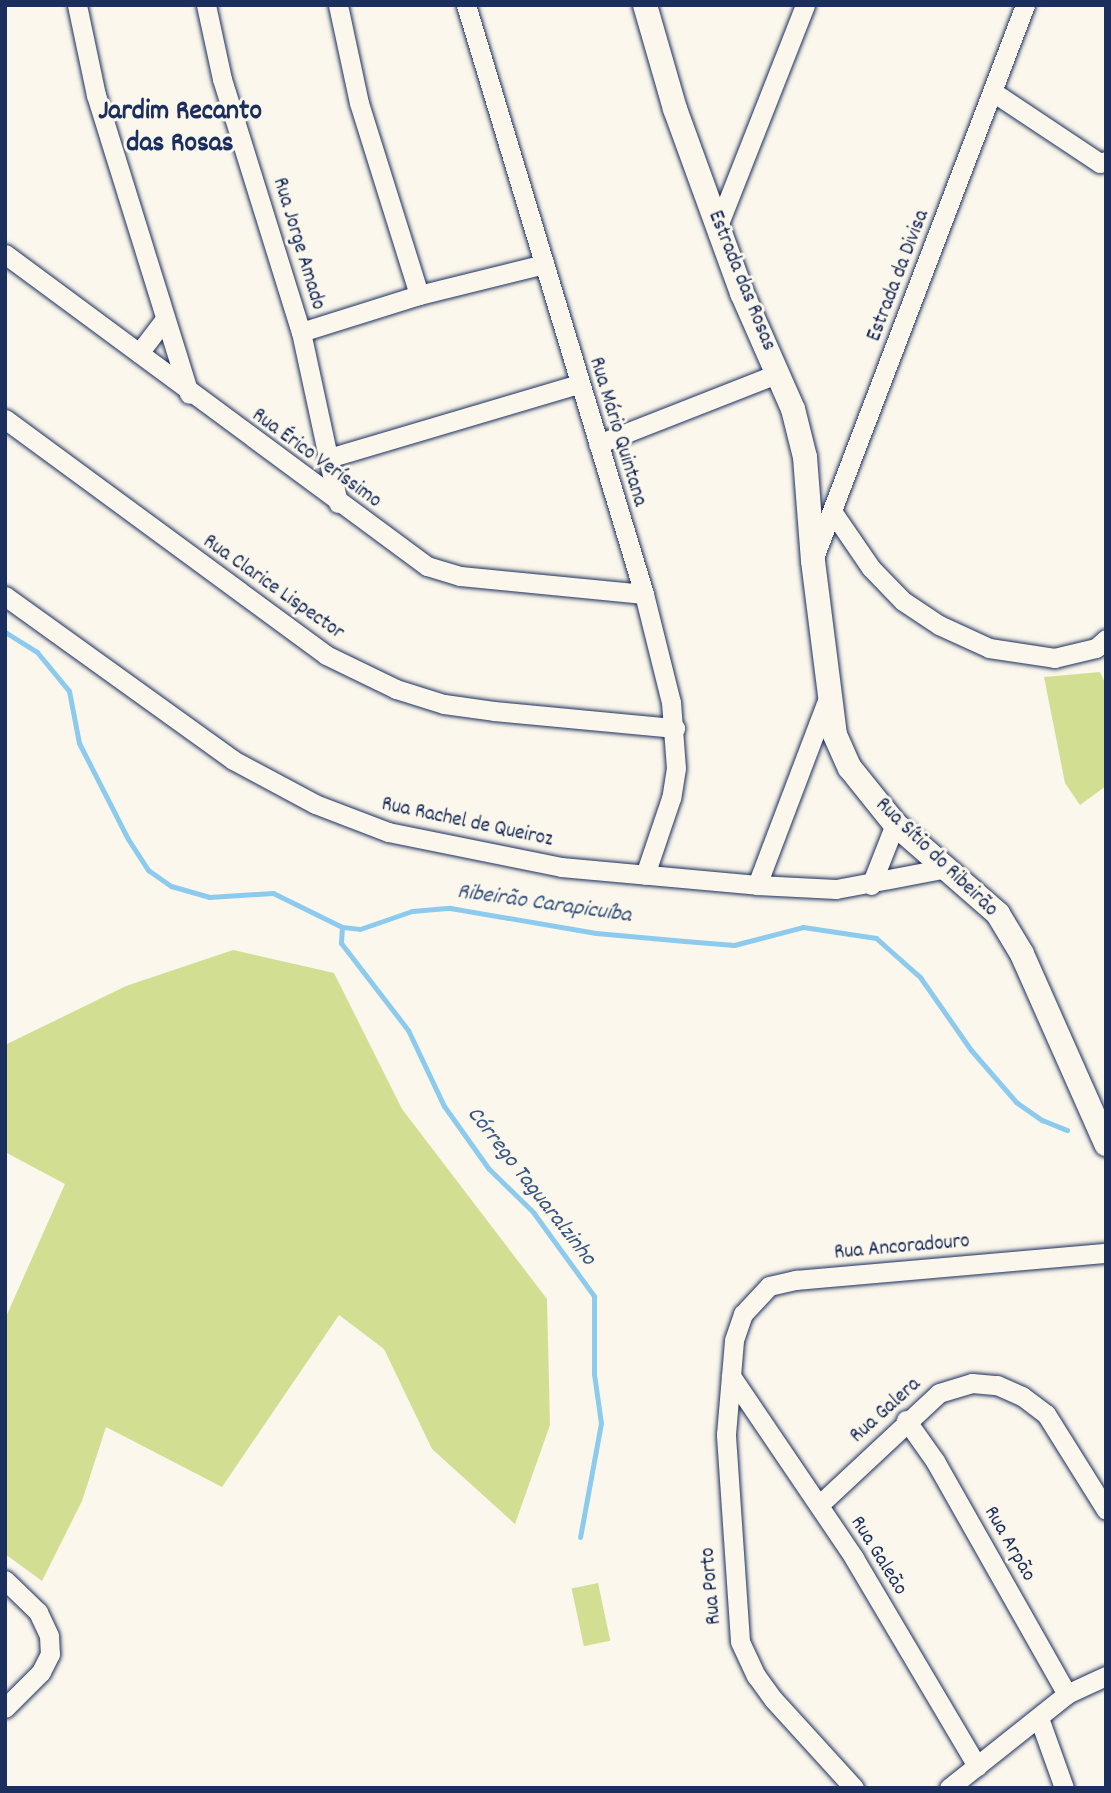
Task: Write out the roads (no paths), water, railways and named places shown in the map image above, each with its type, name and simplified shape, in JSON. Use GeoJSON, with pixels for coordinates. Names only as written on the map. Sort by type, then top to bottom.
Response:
{"type":"FeatureCollection","features":[{"type":"Feature","properties":{"kind":"main road","name":"Estrada das Rosas"},"geometry":{"type":"LineString","coordinates":[[645,5],[675,109],[718,226],[779,373],[805,457],[813,561]]}},
{"type":"Feature","properties":{"kind":"main road","name":"Rua Sítio do Ribeirão"},"geometry":{"type":"LineString","coordinates":[[813,561],[828,698],[835,735],[850,768],[895,824],[942,869],[998,914],[1022,954],[1106,1144]]}},
{"type":"Feature","properties":{"kind":"street"},"geometry":{"type":"LineString","coordinates":[[77,5],[96,95],[189,394]]}},
{"type":"Feature","properties":{"kind":"street","name":"Rua Jorge Amado"},"geometry":{"type":"LineString","coordinates":[[206,5],[222,79],[301,332],[331,457],[338,503]]}},
{"type":"Feature","properties":{"kind":"street"},"geometry":{"type":"LineString","coordinates":[[338,5],[359,103],[419,295]]}},
{"type":"Feature","properties":{"kind":"street","name":"Rua Mário Quintana"},"geometry":{"type":"LineString","coordinates":[[466,5],[578,384],[645,594],[675,728],[671,798],[645,875]]}},
{"type":"Feature","properties":{"kind":"street"},"geometry":{"type":"LineString","coordinates":[[718,226],[805,5]]}},
{"type":"Feature","properties":{"kind":"street","name":"Estrada da Divisa"},"geometry":{"type":"LineString","coordinates":[[813,561],[834,514],[1025,5]]}},
{"type":"Feature","properties":{"kind":"street"},"geometry":{"type":"LineString","coordinates":[[993,92],[1103,162]]}},
{"type":"Feature","properties":{"kind":"street","name":"Rua Érico Veríssimo"},"geometry":{"type":"LineString","coordinates":[[5,254],[139,353],[189,394],[427,565],[460,576],[645,594]]}},
{"type":"Feature","properties":{"kind":"street"},"geometry":{"type":"LineString","coordinates":[[301,332],[419,295],[544,264]]}},
{"type":"Feature","properties":{"kind":"street"},"geometry":{"type":"LineString","coordinates":[[139,353],[165,319]]}},
{"type":"Feature","properties":{"kind":"street"},"geometry":{"type":"LineString","coordinates":[[598,444],[779,373]]}},
{"type":"Feature","properties":{"kind":"street"},"geometry":{"type":"LineString","coordinates":[[331,457],[578,384]]}},
{"type":"Feature","properties":{"kind":"street","name":"Rua Clarice Lispector"},"geometry":{"type":"LineString","coordinates":[[5,419],[326,655],[396,689],[481,709],[675,728]]}},
{"type":"Feature","properties":{"kind":"street"},"geometry":{"type":"LineString","coordinates":[[834,514],[871,568],[903,601],[939,625],[989,648],[1054,658],[1096,648],[1106,639]]}},
{"type":"Feature","properties":{"kind":"street","name":"Rua Rachel de Queiroz"},"geometry":{"type":"LineString","coordinates":[[5,596],[233,760],[315,804],[388,832],[561,867],[757,885],[836,889],[870,885],[942,869]]}},
{"type":"Feature","properties":{"kind":"street"},"geometry":{"type":"LineString","coordinates":[[757,885],[828,698]]}},
{"type":"Feature","properties":{"kind":"street"},"geometry":{"type":"LineString","coordinates":[[870,885],[895,824]]}},
{"type":"Feature","properties":{"kind":"street","name":"Rua Ancoradouro"},"geometry":{"type":"LineString","coordinates":[[734,1340],[743,1314],[769,1286],[1106,1253]]}},
{"type":"Feature","properties":{"kind":"street","name":"Rua Porto"},"geometry":{"type":"LineString","coordinates":[[734,1340],[726,1434],[740,1641],[756,1676],[773,1699],[854,1788]]}},
{"type":"Feature","properties":{"kind":"street","name":"Rua Galeão"},"geometry":{"type":"LineString","coordinates":[[731,1376],[819,1505],[976,1766]]}},
{"type":"Feature","properties":{"kind":"street","name":"Rua Galera"},"geometry":{"type":"LineString","coordinates":[[819,1505],[906,1420],[939,1394],[962,1385],[997,1385],[1022,1396],[1046,1414],[1106,1510]]}},
{"type":"Feature","properties":{"kind":"street","name":"Rua Arpão"},"geometry":{"type":"LineString","coordinates":[[906,1420],[935,1461],[1068,1694]]}},
{"type":"Feature","properties":{"kind":"street"},"geometry":{"type":"LineString","coordinates":[[5,1580],[38,1612],[49,1636],[50,1654],[41,1672],[5,1708]]}},
{"type":"Feature","properties":{"kind":"street"},"geometry":{"type":"LineString","coordinates":[[949,1788],[1068,1694],[1106,1676]]}},
{"type":"Feature","properties":{"kind":"street"},"geometry":{"type":"LineString","coordinates":[[1039,1718],[1064,1788]]}},
{"type":"Feature","properties":{"kind":"waterway","name":"Ribeirão Carapicuíba"},"geometry":{"type":"LineString","coordinates":[[5,632],[37,652],[69,691],[79,743],[128,839],[148,870],[171,886],[209,897],[273,893],[342,927],[360,929],[412,911],[450,908],[596,933],[734,945],[803,927],[876,938],[920,977],[971,1050],[1016,1102],[1042,1120],[1067,1130]]}},
{"type":"Feature","properties":{"kind":"waterway","name":"Córrego Taguaralzinho"},"geometry":{"type":"LineString","coordinates":[[342,927],[341,943],[408,1030],[444,1106],[489,1169],[533,1212],[594,1296],[594,1374],[601,1423],[580,1537]]}},
{"type":"Feature","properties":{"kind":"district","name":"Jardim Recanto das Rosas"},"geometry":{"type":"Point","coordinates":[180,129]}}]}
